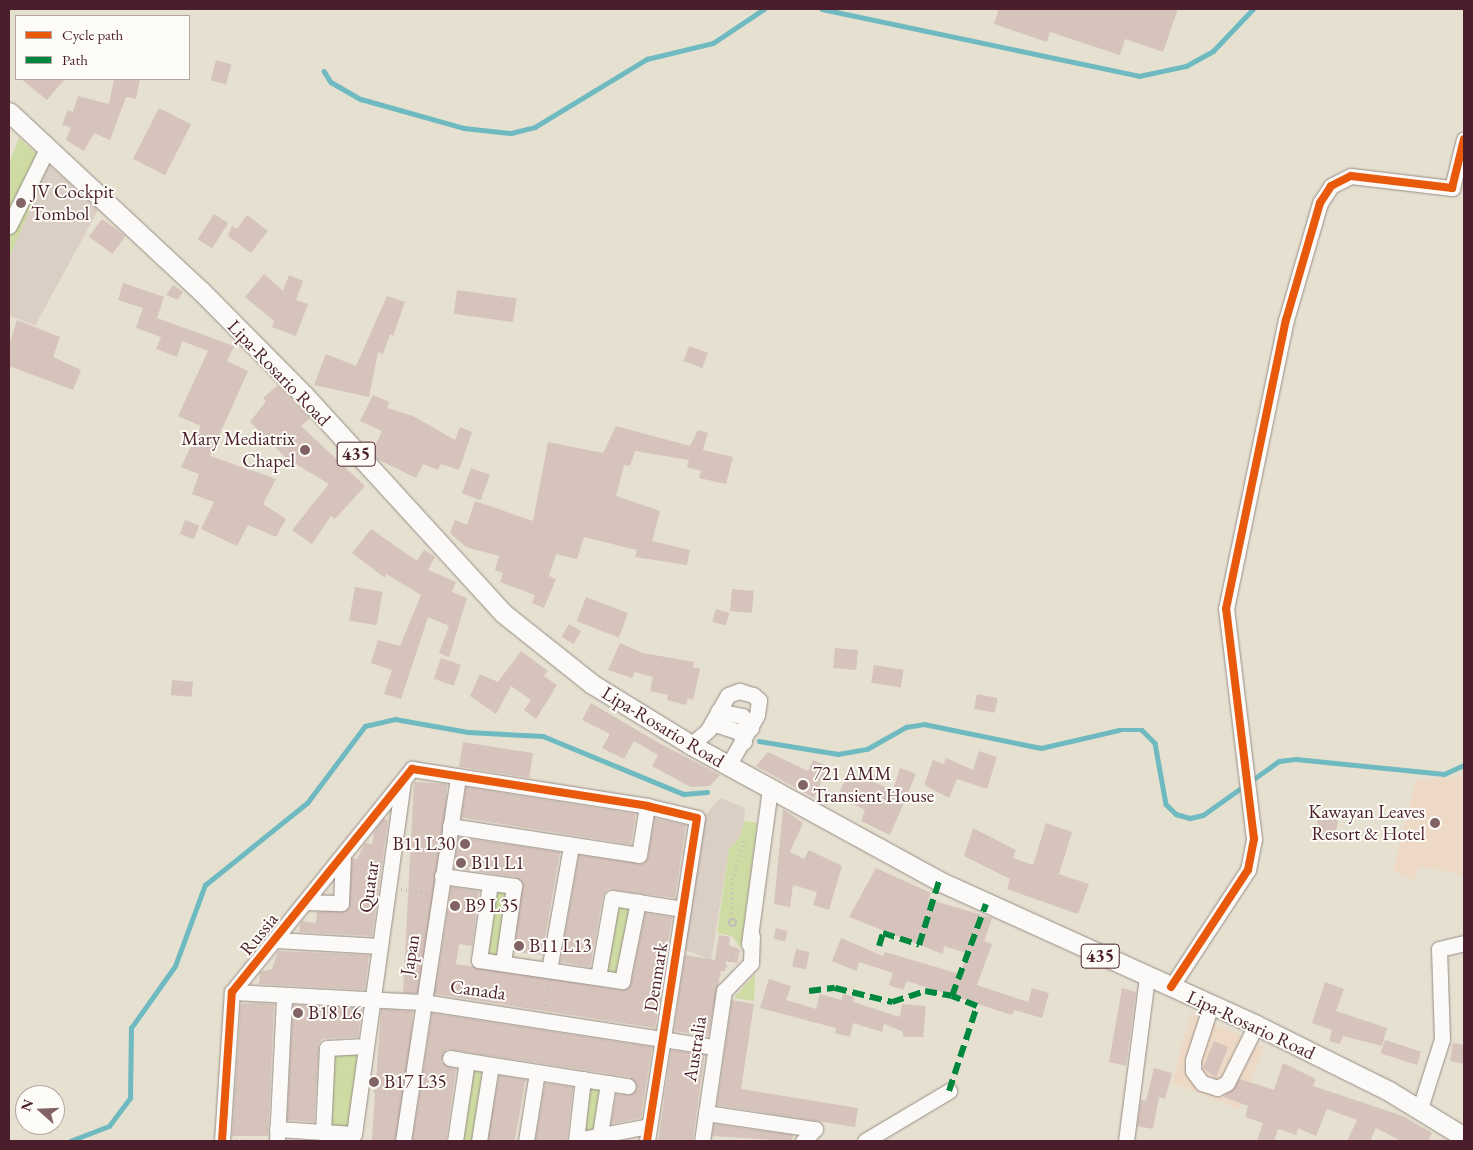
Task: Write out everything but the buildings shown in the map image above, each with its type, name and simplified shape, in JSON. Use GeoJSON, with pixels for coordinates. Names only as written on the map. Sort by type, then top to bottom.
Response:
{"type":"FeatureCollection","features":[{"type":"Feature","properties":{"kind":"main road","name":"Lipa-Rosario Road"},"geometry":{"type":"LineString","coordinates":[[9,112],[48,147],[304,396],[503,612],[592,684],[733,769],[939,881],[1256,1025],[1420,1108],[1464,1137]]}},
{"type":"Feature","properties":{"kind":"street"},"geometry":{"type":"LineString","coordinates":[[1171,987],[1248,870],[1254,839],[1226,609],[1286,320],[1320,203],[1331,186],[1351,176],[1458,189],[1464,140]]}},
{"type":"Feature","properties":{"kind":"street"},"geometry":{"type":"LineString","coordinates":[[9,226],[48,147]]}},
{"type":"Feature","properties":{"kind":"street"},"geometry":{"type":"LineString","coordinates":[[691,745],[715,717],[728,695],[739,691],[753,695],[759,700],[751,728],[733,769]]}},
{"type":"Feature","properties":{"kind":"street"},"geometry":{"type":"LineString","coordinates":[[715,717],[742,716],[751,728]]}},
{"type":"Feature","properties":{"kind":"street"},"geometry":{"type":"LineString","coordinates":[[715,717],[739,732],[744,742]]}},
{"type":"Feature","properties":{"kind":"street"},"geometry":{"type":"LineString","coordinates":[[404,779],[412,769],[647,806],[639,855],[450,826]]}},
{"type":"Feature","properties":{"kind":"street","name":"Japan"},"geometry":{"type":"LineString","coordinates":[[403,1141],[422,1002],[458,776]]}},
{"type":"Feature","properties":{"kind":"street","name":"Russia"},"geometry":{"type":"LineString","coordinates":[[232,992],[276,940],[404,779]]}},
{"type":"Feature","properties":{"kind":"street","name":"Quatar"},"geometry":{"type":"LineString","coordinates":[[323,1132],[354,1134],[371,1000],[390,888],[404,779]]}},
{"type":"Feature","properties":{"kind":"street","name":"Australia"},"geometry":{"type":"LineString","coordinates":[[702,1141],[724,991],[744,971],[752,956],[752,936],[770,790]]}},
{"type":"Feature","properties":{"kind":"street","name":"Denmark"},"geometry":{"type":"LineString","coordinates":[[647,806],[697,818],[647,1141]]}},
{"type":"Feature","properties":{"kind":"street"},"geometry":{"type":"LineString","coordinates":[[549,970],[571,846]]}},
{"type":"Feature","properties":{"kind":"street"},"geometry":{"type":"LineString","coordinates":[[306,902],[341,903],[343,856]]}},
{"type":"Feature","properties":{"kind":"street"},"geometry":{"type":"LineString","coordinates":[[442,876],[514,886],[503,964]]}},
{"type":"Feature","properties":{"kind":"street"},"geometry":{"type":"LineString","coordinates":[[490,883],[479,960],[622,981],[638,902]]}},
{"type":"Feature","properties":{"kind":"street"},"geometry":{"type":"LineString","coordinates":[[598,977],[612,898],[683,909]]}},
{"type":"Feature","properties":{"kind":"street"},"geometry":{"type":"LineString","coordinates":[[276,940],[380,946]]}},
{"type":"Feature","properties":{"kind":"street"},"geometry":{"type":"LineString","coordinates":[[1420,1108],[1442,1038],[1439,949],[1464,942]]}},
{"type":"Feature","properties":{"kind":"street"},"geometry":{"type":"LineString","coordinates":[[1126,1141],[1147,977]]}},
{"type":"Feature","properties":{"kind":"street"},"geometry":{"type":"LineString","coordinates":[[222,1140],[232,992]]}},
{"type":"Feature","properties":{"kind":"street","name":"Canada"},"geometry":{"type":"LineString","coordinates":[[232,992],[422,1002],[715,1047]]}},
{"type":"Feature","properties":{"kind":"street"},"geometry":{"type":"LineString","coordinates":[[284,996],[275,1137],[323,1132],[327,1048],[365,1046]]}},
{"type":"Feature","properties":{"kind":"street"},"geometry":{"type":"LineString","coordinates":[[1211,1005],[1193,1060],[1193,1071],[1202,1083],[1217,1088],[1227,1083],[1256,1025]]}},
{"type":"Feature","properties":{"kind":"street"},"geometry":{"type":"LineString","coordinates":[[450,1058],[628,1086]]}},
{"type":"Feature","properties":{"kind":"street"},"geometry":{"type":"LineString","coordinates":[[455,1141],[467,1061]]}},
{"type":"Feature","properties":{"kind":"street"},"geometry":{"type":"LineString","coordinates":[[478,1141],[491,1065]]}},
{"type":"Feature","properties":{"kind":"street"},"geometry":{"type":"LineString","coordinates":[[526,1141],[537,1072]]}},
{"type":"Feature","properties":{"kind":"street"},"geometry":{"type":"LineString","coordinates":[[583,1079],[576,1140],[649,1126]]}},
{"type":"Feature","properties":{"kind":"street"},"geometry":{"type":"LineString","coordinates":[[600,1134],[608,1083]]}},
{"type":"Feature","properties":{"kind":"street"},"geometry":{"type":"LineString","coordinates":[[866,1141],[949,1091]]}},
{"type":"Feature","properties":{"kind":"street"},"geometry":{"type":"LineString","coordinates":[[706,1113],[815,1129],[803,1141]]}},
{"type":"Feature","properties":{"kind":"path"},"geometry":{"type":"LineString","coordinates":[[731,919],[731,890],[735,867],[745,838]]}},
{"type":"Feature","properties":{"kind":"path"},"geometry":{"type":"LineString","coordinates":[[390,888],[440,894]]}},
{"type":"Feature","properties":{"kind":"path"},"geometry":{"type":"LineString","coordinates":[[726,966],[734,950]]}},
{"type":"Feature","properties":{"kind":"path"},"geometry":{"type":"LineString","coordinates":[[543,1020],[549,970]]}},
{"type":"Feature","properties":{"kind":"path"},"geometry":{"type":"LineString","coordinates":[[360,1089],[410,1095]]}},
{"type":"Feature","properties":{"kind":"path"},"geometry":{"type":"LineString","coordinates":[[222,1140],[275,1137]]}},
{"type":"Feature","properties":{"kind":"shaded area"},"geometry":{"type":"Polygon","coordinates":[[[49,165],[98,210],[35,326],[9,315],[9,258],[49,165]]]}},
{"type":"Feature","properties":{"kind":"shaded area","name":"Kawayan Leaves Resort & Hotel"},"geometry":{"type":"Polygon","coordinates":[[[1464,776],[1464,875],[1419,866],[1414,880],[1393,871],[1416,780],[1464,776]]]}},
{"type":"Feature","properties":{"kind":"shaded area"},"geometry":{"type":"Polygon","coordinates":[[[720,798],[745,808],[740,837],[729,849],[711,960],[683,949],[702,819],[720,798]]]}},
{"type":"Feature","properties":{"kind":"shaded area"},"geometry":{"type":"Polygon","coordinates":[[[1191,1013],[1264,1047],[1239,1109],[1172,1083],[1191,1013]]]}},
{"type":"Feature","properties":{"kind":"green space","name":"JV Cockpit Tombol"},"geometry":{"type":"Polygon","coordinates":[[[19,138],[49,165],[9,258],[9,164],[19,138]]]}},
{"type":"Feature","properties":{"kind":"green space"},"geometry":{"type":"Polygon","coordinates":[[[744,821],[757,823],[741,948],[732,936],[717,933],[729,849],[740,837],[744,821]]]}},
{"type":"Feature","properties":{"kind":"green space"},"geometry":{"type":"Polygon","coordinates":[[[490,883],[514,886],[504,963],[480,960],[490,883]]]}},
{"type":"Feature","properties":{"kind":"green space"},"geometry":{"type":"Polygon","coordinates":[[[612,898],[638,902],[625,981],[599,977],[612,898]]]}},
{"type":"Feature","properties":{"kind":"green space"},"geometry":{"type":"Polygon","coordinates":[[[755,974],[754,1001],[734,998],[755,974]]]}},
{"type":"Feature","properties":{"kind":"green space"},"geometry":{"type":"Polygon","coordinates":[[[365,1046],[354,1134],[323,1132],[327,1048],[365,1046]]]}},
{"type":"Feature","properties":{"kind":"green space"},"geometry":{"type":"Polygon","coordinates":[[[467,1061],[491,1065],[479,1141],[454,1141],[467,1061]]]}},
{"type":"Feature","properties":{"kind":"green space"},"geometry":{"type":"Polygon","coordinates":[[[583,1079],[608,1083],[600,1134],[576,1140],[583,1079]]]}},
{"type":"Feature","properties":{"kind":"waterway"},"geometry":{"type":"LineString","coordinates":[[324,71],[331,82],[361,99],[464,128],[511,133],[535,127],[647,59],[713,43],[764,9]]}},
{"type":"Feature","properties":{"kind":"waterway"},"geometry":{"type":"LineString","coordinates":[[822,9],[1139,76],[1186,66],[1213,51],[1253,9]]}},
{"type":"Feature","properties":{"kind":"waterway"},"geometry":{"type":"LineString","coordinates":[[70,1141],[109,1126],[130,1098],[131,1028],[175,966],[205,885],[307,803],[365,726],[395,719],[468,732],[543,736],[684,794],[707,792]]}},
{"type":"Feature","properties":{"kind":"waterway"},"geometry":{"type":"LineString","coordinates":[[759,741],[838,754],[867,749],[906,727],[924,724],[1041,748],[1119,730],[1142,730],[1155,743],[1166,804],[1176,814],[1190,818],[1203,815],[1279,761],[1296,759],[1444,774],[1464,765]]}},
{"type":"Feature","properties":{"kind":"marked path"},"geometry":{"type":"LineString","coordinates":[[879,946],[883,933],[919,945],[939,881]]}},
{"type":"Feature","properties":{"kind":"marked path"},"geometry":{"type":"LineString","coordinates":[[949,1091],[977,1006],[952,996],[986,904]]}},
{"type":"Feature","properties":{"kind":"marked path"},"geometry":{"type":"LineString","coordinates":[[809,991],[835,988],[892,1002],[925,991],[952,996]]}},
{"type":"Feature","properties":{"kind":"cycle path"},"geometry":{"type":"LineString","coordinates":[[1171,987],[1248,870],[1254,839],[1226,609],[1286,320],[1320,203],[1331,186],[1351,176],[1452,188],[1464,139]]}},
{"type":"Feature","properties":{"kind":"cycle path"},"geometry":{"type":"LineString","coordinates":[[222,1141],[232,992],[412,769],[647,806],[697,818],[647,1141]]}},
{"type":"Feature","properties":{"kind":"place","name":"JV Cockpit Tombol"},"geometry":{"type":"Point","coordinates":[21,203]}},
{"type":"Feature","properties":{"kind":"place","name":"Mary Mediatrix Chapel"},"geometry":{"type":"Point","coordinates":[305,450]}},
{"type":"Feature","properties":{"kind":"place","name":"721 AMM Transient House"},"geometry":{"type":"Point","coordinates":[803,785]}},
{"type":"Feature","properties":{"kind":"place","name":"Kawayan Leaves Resort & Hotel"},"geometry":{"type":"Point","coordinates":[1435,823]}},
{"type":"Feature","properties":{"kind":"place","name":"B11 L30"},"geometry":{"type":"Point","coordinates":[465,844]}},
{"type":"Feature","properties":{"kind":"place","name":"B11 L1"},"geometry":{"type":"Point","coordinates":[461,863]}},
{"type":"Feature","properties":{"kind":"place","name":"B9 L35"},"geometry":{"type":"Point","coordinates":[455,906]}},
{"type":"Feature","properties":{"kind":"place","name":"B11 L13"},"geometry":{"type":"Point","coordinates":[519,946]}},
{"type":"Feature","properties":{"kind":"place","name":"B18 L6"},"geometry":{"type":"Point","coordinates":[298,1013]}},
{"type":"Feature","properties":{"kind":"place","name":"B17 L35"},"geometry":{"type":"Point","coordinates":[374,1082]}}]}
